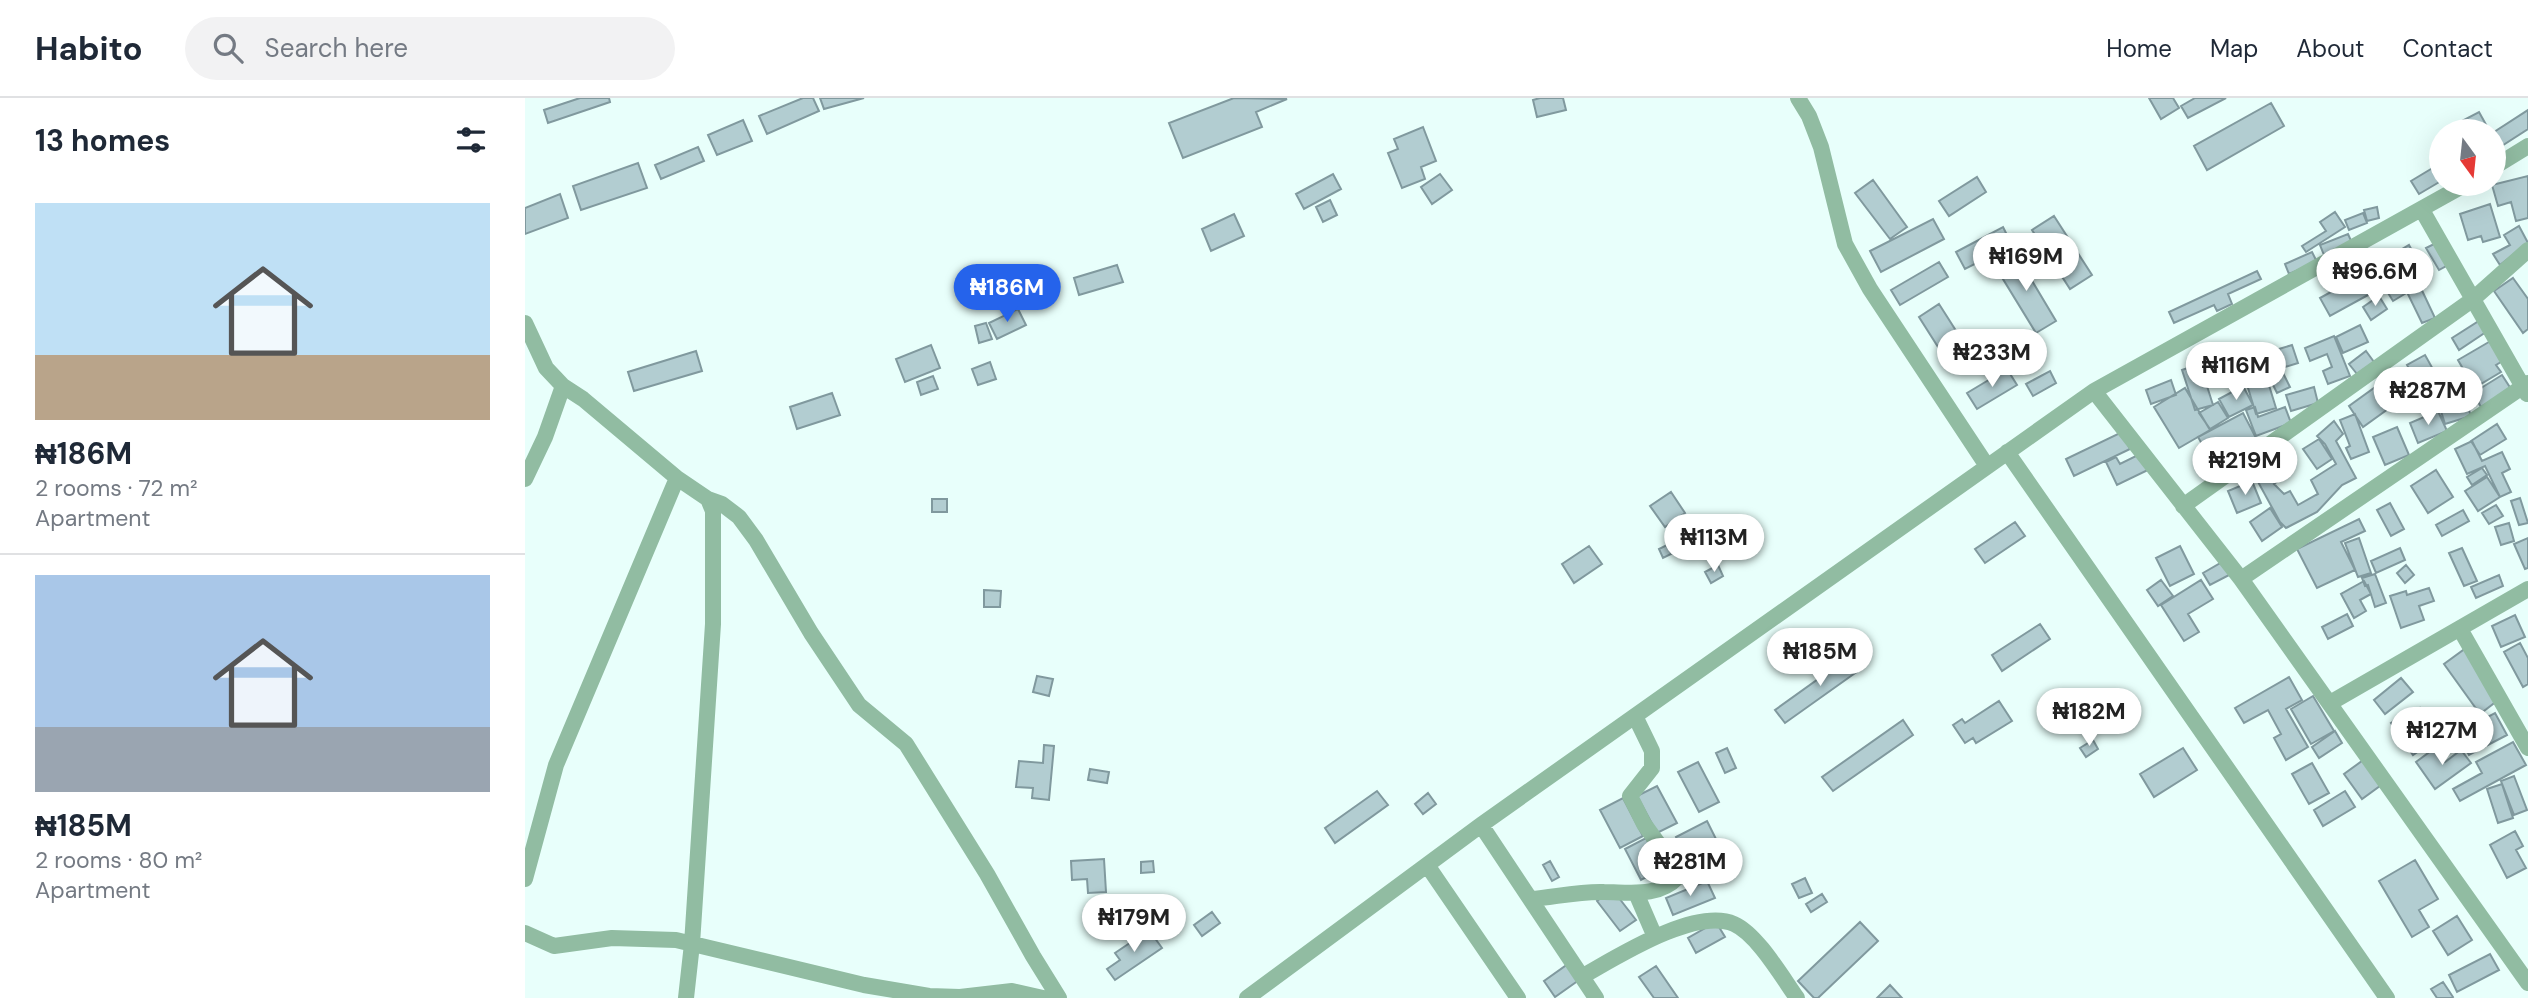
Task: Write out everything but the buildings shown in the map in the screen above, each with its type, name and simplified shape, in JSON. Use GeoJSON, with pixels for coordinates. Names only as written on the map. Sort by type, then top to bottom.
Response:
{"type":"FeatureCollection","features":[{"type":"Feature","properties":{"kind":"street"},"geometry":{"type":"LineString","coordinates":[[1798,98],[1809,116],[1821,147],[1845,244],[1870,289],[1987,466]]}},
{"type":"Feature","properties":{"kind":"street"},"geometry":{"type":"LineString","coordinates":[[2506,161],[2527,150]]}},
{"type":"Feature","properties":{"kind":"street"},"geometry":{"type":"LineString","coordinates":[[1247,998],[1481,825],[2094,391],[2446,196]]}},
{"type":"Feature","properties":{"kind":"street"},"geometry":{"type":"LineString","coordinates":[[2241,579],[2526,389],[2422,210]]}},
{"type":"Feature","properties":{"kind":"street"},"geometry":{"type":"LineString","coordinates":[[2183,506],[2472,300],[2528,250]]}},
{"type":"Feature","properties":{"kind":"street"},"geometry":{"type":"LineString","coordinates":[[525,323],[546,368],[563,386],[583,399],[677,478],[739,517],[859,705],[906,744],[987,874],[1059,998]]}},
{"type":"Feature","properties":{"kind":"street"},"geometry":{"type":"LineString","coordinates":[[525,478],[545,437],[563,386]]}},
{"type":"Feature","properties":{"kind":"street"},"geometry":{"type":"LineString","coordinates":[[2094,391],[2241,579],[2528,983]]}},
{"type":"Feature","properties":{"kind":"street"},"geometry":{"type":"LineString","coordinates":[[2007,452],[2387,998]]}},
{"type":"Feature","properties":{"kind":"street"},"geometry":{"type":"LineString","coordinates":[[525,879],[564,744],[677,478]]}},
{"type":"Feature","properties":{"kind":"street"},"geometry":{"type":"LineString","coordinates":[[686,998],[713,624],[713,511],[708,499]]}},
{"type":"Feature","properties":{"kind":"street"},"geometry":{"type":"LineString","coordinates":[[2330,703],[2528,589]]}},
{"type":"Feature","properties":{"kind":"street"},"geometry":{"type":"LineString","coordinates":[[2460,629],[2528,748]]}},
{"type":"Feature","properties":{"kind":"street"},"geometry":{"type":"LineString","coordinates":[[1531,899],[1602,891],[1636,893],[1658,890],[1672,884],[1678,877],[1673,864],[1644,824],[1630,796],[1652,768],[1652,751],[1635,716]]}},
{"type":"Feature","properties":{"kind":"street"},"geometry":{"type":"LineString","coordinates":[[1481,825],[1596,998]]}},
{"type":"Feature","properties":{"kind":"street"},"geometry":{"type":"LineString","coordinates":[[1427,865],[1518,998]]}},
{"type":"Feature","properties":{"kind":"street"},"geometry":{"type":"LineString","coordinates":[[1636,893],[1655,937]]}},
{"type":"Feature","properties":{"kind":"street"},"geometry":{"type":"LineString","coordinates":[[1583,976],[1655,937],[1690,923],[1718,921],[1734,924],[1751,937],[1797,998]]}},
{"type":"Feature","properties":{"kind":"street"},"geometry":{"type":"LineString","coordinates":[[525,933],[554,946],[612,938],[676,940],[902,992],[960,997],[1012,992],[1043,998]]}}]}
